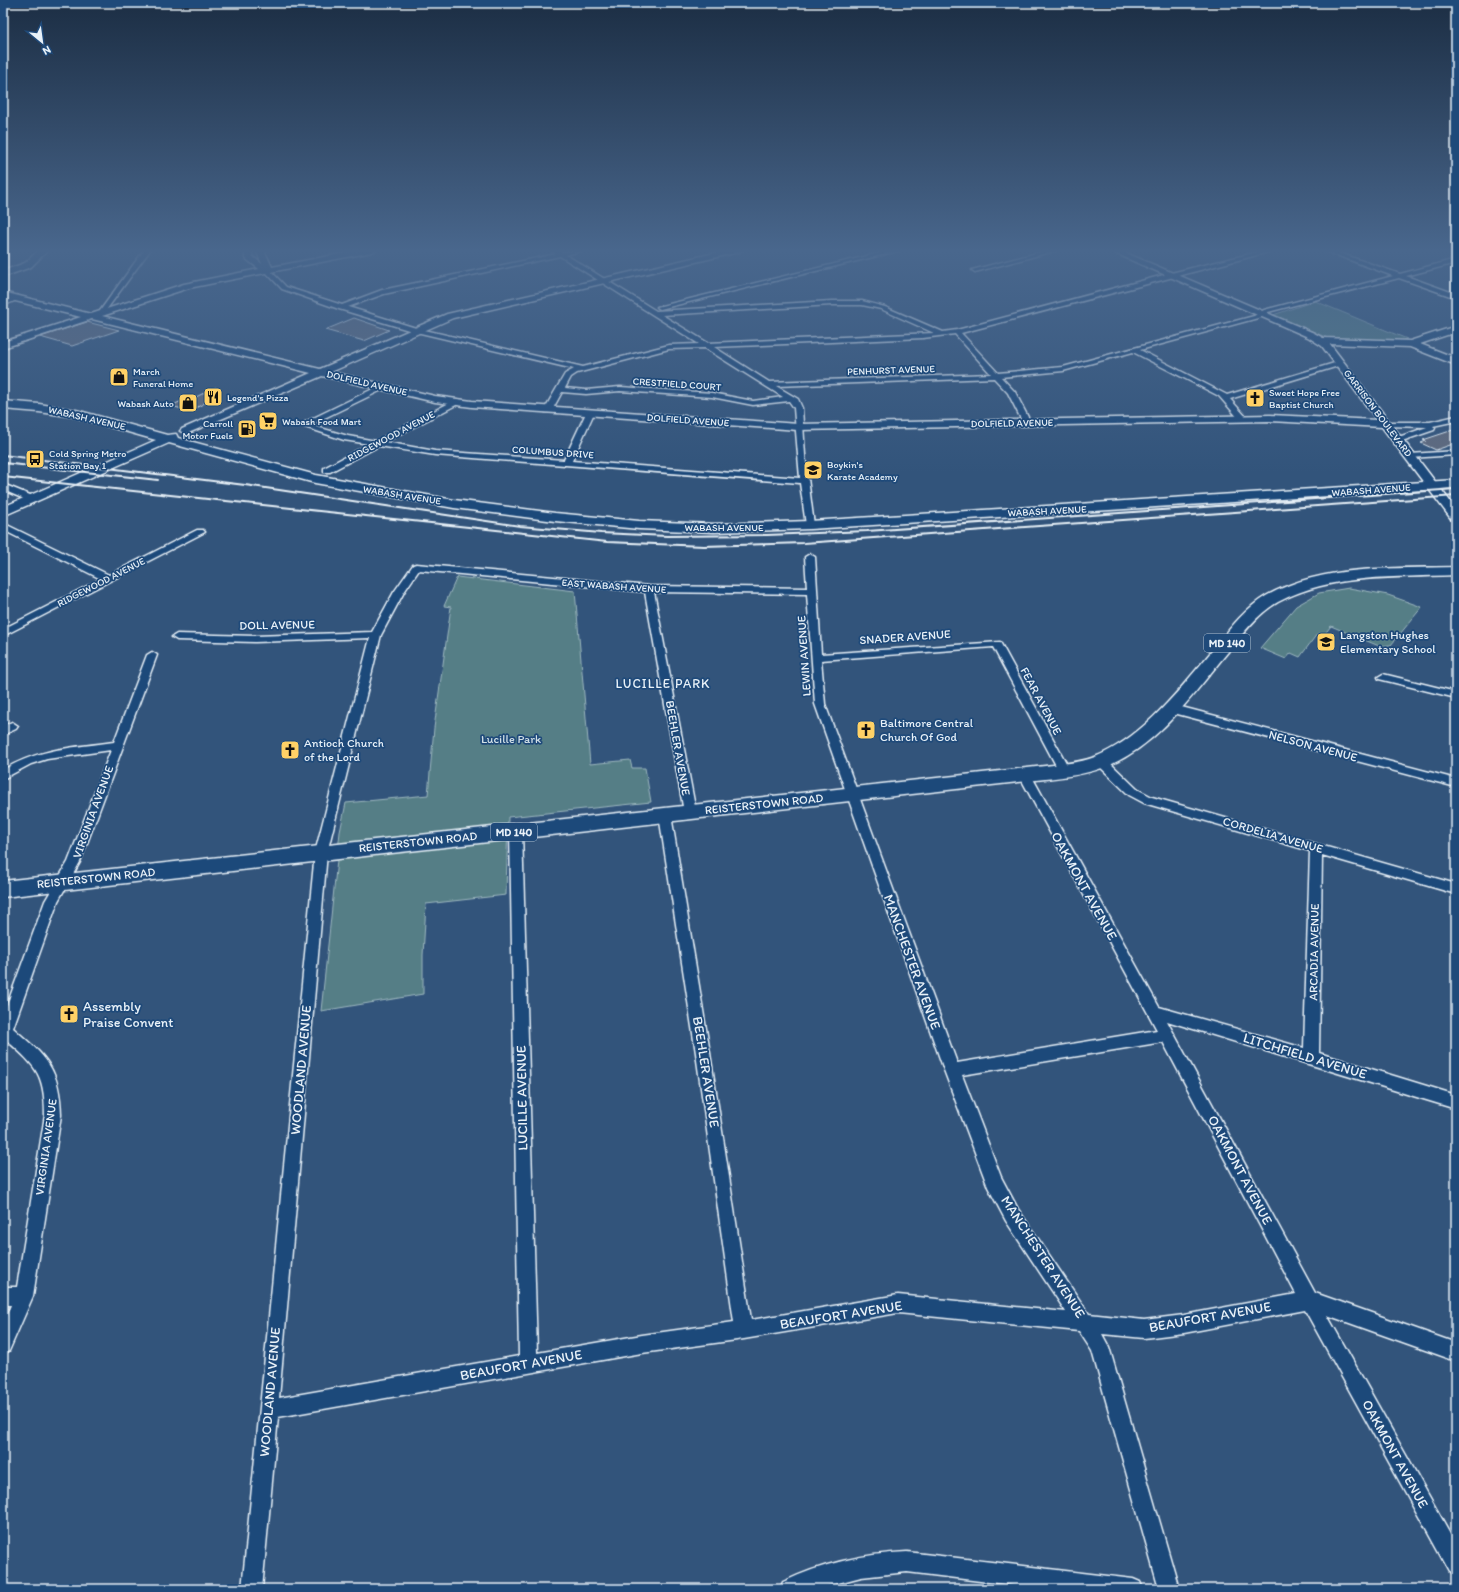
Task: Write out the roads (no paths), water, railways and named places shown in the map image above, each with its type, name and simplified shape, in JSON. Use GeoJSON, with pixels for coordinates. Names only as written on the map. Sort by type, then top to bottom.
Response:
{"type":"FeatureCollection","features":[{"type":"Feature","properties":{"kind":"main road","name":"WABASH AVENUE"},"geometry":{"type":"LineString","coordinates":[[3,396],[49,399],[92,406]]}},
{"type":"Feature","properties":{"kind":"main road","name":"WABASH AVENUE"},"geometry":{"type":"LineString","coordinates":[[3,405],[38,408],[76,414],[170,433],[283,471],[342,485],[510,512],[598,522],[680,527],[753,527],[809,519],[1102,502],[1433,487],[1456,484]]}},
{"type":"Feature","properties":{"kind":"main road"},"geometry":{"type":"LineString","coordinates":[[3,512],[170,433],[186,431]]}},
{"type":"Feature","properties":{"kind":"main road","name":"WABASH AVENUE"},"geometry":{"type":"LineString","coordinates":[[186,431],[327,470],[426,490],[603,510],[683,515],[809,519]]}},
{"type":"Feature","properties":{"kind":"main road","name":"WABASH AVENUE"},"geometry":{"type":"LineString","coordinates":[[1433,487],[1456,474]]}},
{"type":"Feature","properties":{"kind":"main road","name":"REISTERSTOWN ROAD"},"geometry":{"type":"LineString","coordinates":[[3,889],[852,795],[1064,770],[1101,761],[1116,755],[1139,741],[1246,621],[1271,600],[1286,592],[1314,582],[1339,577],[1456,571]]}},
{"type":"Feature","properties":{"kind":"street"},"geometry":{"type":"LineString","coordinates":[[3,345],[65,324]]}},
{"type":"Feature","properties":{"kind":"street","name":"DOLFIELD AVENUE"},"geometry":{"type":"LineString","coordinates":[[124,324],[382,387],[455,402],[548,410],[798,427],[1243,418],[1285,418],[1386,424]]}},
{"type":"Feature","properties":{"kind":"street"},"geometry":{"type":"LineString","coordinates":[[395,324],[580,368]]}},
{"type":"Feature","properties":{"kind":"street"},"geometry":{"type":"LineString","coordinates":[[186,431],[429,324]]}},
{"type":"Feature","properties":{"kind":"street"},"geometry":{"type":"LineString","coordinates":[[673,324],[791,398],[797,405],[798,427],[809,519]]}},
{"type":"Feature","properties":{"kind":"street"},"geometry":{"type":"LineString","coordinates":[[921,324],[943,334]]}},
{"type":"Feature","properties":{"kind":"street"},"geometry":{"type":"LineString","coordinates":[[548,410],[570,373],[580,368],[660,348],[943,334],[986,324]]}},
{"type":"Feature","properties":{"kind":"street","name":"PENHURST AVENUE"},"geometry":{"type":"LineString","coordinates":[[768,384],[996,375],[1063,369],[1225,324]]}},
{"type":"Feature","properties":{"kind":"street","name":"GARRISON BOULEVARD"},"geometry":{"type":"LineString","coordinates":[[1284,324],[1321,341],[1399,440],[1456,517]]}},
{"type":"Feature","properties":{"kind":"street"},"geometry":{"type":"LineString","coordinates":[[1411,344],[1456,329]]}},
{"type":"Feature","properties":{"kind":"street"},"geometry":{"type":"LineString","coordinates":[[957,332],[996,375],[1016,400],[1027,423]]}},
{"type":"Feature","properties":{"kind":"street"},"geometry":{"type":"LineString","coordinates":[[1321,341],[1411,344],[1456,362]]}},
{"type":"Feature","properties":{"kind":"street"},"geometry":{"type":"LineString","coordinates":[[1134,350],[1222,394],[1243,418]]}},
{"type":"Feature","properties":{"kind":"street"},"geometry":{"type":"LineString","coordinates":[[1226,398],[1340,364]]}},
{"type":"Feature","properties":{"kind":"street","name":"COLUMBUS DRIVE"},"geometry":{"type":"LineString","coordinates":[[382,387],[303,425],[311,429],[375,443],[451,455],[805,481]]}},
{"type":"Feature","properties":{"kind":"street","name":"CRESTFIELD COURT"},"geometry":{"type":"LineString","coordinates":[[560,390],[586,392],[620,389],[712,395],[753,403],[791,398]]}},
{"type":"Feature","properties":{"kind":"street","name":"RIDGEWOOD AVENUE"},"geometry":{"type":"LineString","coordinates":[[327,470],[375,443],[455,402]]}},
{"type":"Feature","properties":{"kind":"street"},"geometry":{"type":"LineString","coordinates":[[566,464],[590,413]]}},
{"type":"Feature","properties":{"kind":"street"},"geometry":{"type":"LineString","coordinates":[[1399,440],[1456,418]]}},
{"type":"Feature","properties":{"kind":"street"},"geometry":{"type":"LineString","coordinates":[[1386,424],[1441,424]]}},
{"type":"Feature","properties":{"kind":"street"},"geometry":{"type":"LineString","coordinates":[[1410,456],[1456,453]]}},
{"type":"Feature","properties":{"kind":"street"},"geometry":{"type":"LineString","coordinates":[[3,487],[32,499]]}},
{"type":"Feature","properties":{"kind":"street"},"geometry":{"type":"LineString","coordinates":[[3,526],[60,556],[107,578]]}},
{"type":"Feature","properties":{"kind":"street","name":"RIDGEWOOD AVENUE"},"geometry":{"type":"LineString","coordinates":[[3,633],[107,578],[200,532]]}},
{"type":"Feature","properties":{"kind":"street","name":"LEWIN AVENUE"},"geometry":{"type":"LineString","coordinates":[[810,557],[820,704],[852,795]]}},
{"type":"Feature","properties":{"kind":"street","name":"EAST WABASH AVENUE"},"geometry":{"type":"LineString","coordinates":[[416,567],[582,584],[650,589],[812,590]]}},
{"type":"Feature","properties":{"kind":"street","name":"WOODLAND AVENUE"},"geometry":{"type":"LineString","coordinates":[[252,1589],[321,853],[376,635],[399,592],[416,567]]}},
{"type":"Feature","properties":{"kind":"street","name":"BEEHLER AVENUE"},"geometry":{"type":"LineString","coordinates":[[650,589],[690,812]]}},
{"type":"Feature","properties":{"kind":"street","name":"DOLL AVENUE"},"geometry":{"type":"LineString","coordinates":[[178,637],[255,639],[376,635]]}},
{"type":"Feature","properties":{"kind":"street","name":"SNADER AVENUE"},"geometry":{"type":"LineString","coordinates":[[817,657],[996,644]]}},
{"type":"Feature","properties":{"kind":"street","name":"FEAR AVENUE"},"geometry":{"type":"LineString","coordinates":[[996,644],[1064,770]]}},
{"type":"Feature","properties":{"kind":"street","name":"VIRGINIA AVENUE"},"geometry":{"type":"LineString","coordinates":[[3,1345],[24,1296],[53,1115],[54,1095],[52,1082],[46,1070],[37,1059],[4,1031],[52,901],[74,862],[152,655]]}},
{"type":"Feature","properties":{"kind":"street"},"geometry":{"type":"LineString","coordinates":[[1383,677],[1456,695]]}},
{"type":"Feature","properties":{"kind":"street","name":"NELSON AVENUE"},"geometry":{"type":"LineString","coordinates":[[1170,708],[1456,783]]}},
{"type":"Feature","properties":{"kind":"street"},"geometry":{"type":"LineString","coordinates":[[3,775],[27,761],[46,755],[118,745]]}},
{"type":"Feature","properties":{"kind":"street","name":"CORDELIA AVENUE"},"geometry":{"type":"LineString","coordinates":[[1101,761],[1128,788],[1140,797],[1456,889]]}},
{"type":"Feature","properties":{"kind":"street","name":"OAKMONT AVENUE"},"geometry":{"type":"LineString","coordinates":[[1025,775],[1309,1300],[1456,1564]]}},
{"type":"Feature","properties":{"kind":"street","name":"MANCHESTER AVENUE"},"geometry":{"type":"LineString","coordinates":[[852,795],[952,1070],[1002,1197],[1012,1215],[1100,1347],[1169,1589]]}},
{"type":"Feature","properties":{"kind":"street","name":"BEEHLER AVENUE"},"geometry":{"type":"LineString","coordinates":[[665,815],[704,1053],[744,1330]]}},
{"type":"Feature","properties":{"kind":"street","name":"LUCILLE AVENUE"},"geometry":{"type":"LineString","coordinates":[[516,832],[528,1364]]}},
{"type":"Feature","properties":{"kind":"street","name":"ARCADIA AVENUE"},"geometry":{"type":"LineString","coordinates":[[1311,1057],[1316,848]]}},
{"type":"Feature","properties":{"kind":"street","name":"LITCHFIELD AVENUE"},"geometry":{"type":"LineString","coordinates":[[1153,1011],[1311,1057],[1456,1102]]}},
{"type":"Feature","properties":{"kind":"street"},"geometry":{"type":"LineString","coordinates":[[952,1070],[1167,1035]]}},
{"type":"Feature","properties":{"kind":"street"},"geometry":{"type":"LineString","coordinates":[[3,1296],[24,1296]]}},
{"type":"Feature","properties":{"kind":"street"},"geometry":{"type":"LineString","coordinates":[[1309,1300],[1456,1352]]}},
{"type":"Feature","properties":{"kind":"street","name":"BEAUFORT AVENUE"},"geometry":{"type":"LineString","coordinates":[[268,1409],[642,1344],[744,1330],[898,1304],[1144,1329],[1159,1328],[1309,1300]]}},
{"type":"Feature","properties":{"kind":"street"},"geometry":{"type":"LineString","coordinates":[[790,1589],[812,1578],[841,1569],[876,1563],[907,1562],[1133,1589]]}},
{"type":"Feature","properties":{"kind":"railway"},"geometry":{"type":"LineString","coordinates":[[3,455],[245,485],[520,526],[601,533],[667,536],[767,535],[867,531],[1456,489]]}},
{"type":"Feature","properties":{"kind":"railway"},"geometry":{"type":"LineString","coordinates":[[3,463],[158,480]]}},
{"type":"Feature","properties":{"kind":"railway"},"geometry":{"type":"LineString","coordinates":[[3,477],[607,542],[704,546],[804,543],[1456,496]]}},
{"type":"Feature","properties":{"kind":"place","name":"March Funeral Home"},"geometry":{"type":"Point","coordinates":[119,377]}},
{"type":"Feature","properties":{"kind":"place","name":"Legend's Pizza"},"geometry":{"type":"Point","coordinates":[213,397]}},
{"type":"Feature","properties":{"kind":"place","name":"Sweet Hope Free Baptist Church"},"geometry":{"type":"Point","coordinates":[1255,398]}},
{"type":"Feature","properties":{"kind":"place","name":"Wabash Auto"},"geometry":{"type":"Point","coordinates":[188,403]}},
{"type":"Feature","properties":{"kind":"place","name":"Wabash Food Mart"},"geometry":{"type":"Point","coordinates":[268,421]}},
{"type":"Feature","properties":{"kind":"place","name":"Carroll Motor Fuels"},"geometry":{"type":"Point","coordinates":[247,429]}},
{"type":"Feature","properties":{"kind":"place","name":"Cold Spring Metro Station Bay 1"},"geometry":{"type":"Point","coordinates":[35,459]}},
{"type":"Feature","properties":{"kind":"place","name":"Boykin's Karate Academy"},"geometry":{"type":"Point","coordinates":[813,470]}},
{"type":"Feature","properties":{"kind":"place","name":"Langston Hughes Elementary School"},"geometry":{"type":"Point","coordinates":[1326,642]}},
{"type":"Feature","properties":{"kind":"place","name":"Baltimore Central Church Of God"},"geometry":{"type":"Point","coordinates":[866,730]}},
{"type":"Feature","properties":{"kind":"place","name":"Antioch Church of the Lord"},"geometry":{"type":"Point","coordinates":[290,750]}},
{"type":"Feature","properties":{"kind":"place","name":"Assembly Praise Convent"},"geometry":{"type":"Point","coordinates":[69,1014]}},
{"type":"Feature","properties":{"kind":"district","name":"LUCILLE PARK"},"geometry":{"type":"Point","coordinates":[663,683]}},
{"type":"Feature","properties":{"kind":"park label","name":"Lucille Park"},"geometry":{"type":"Point","coordinates":[511,739]}}]}
